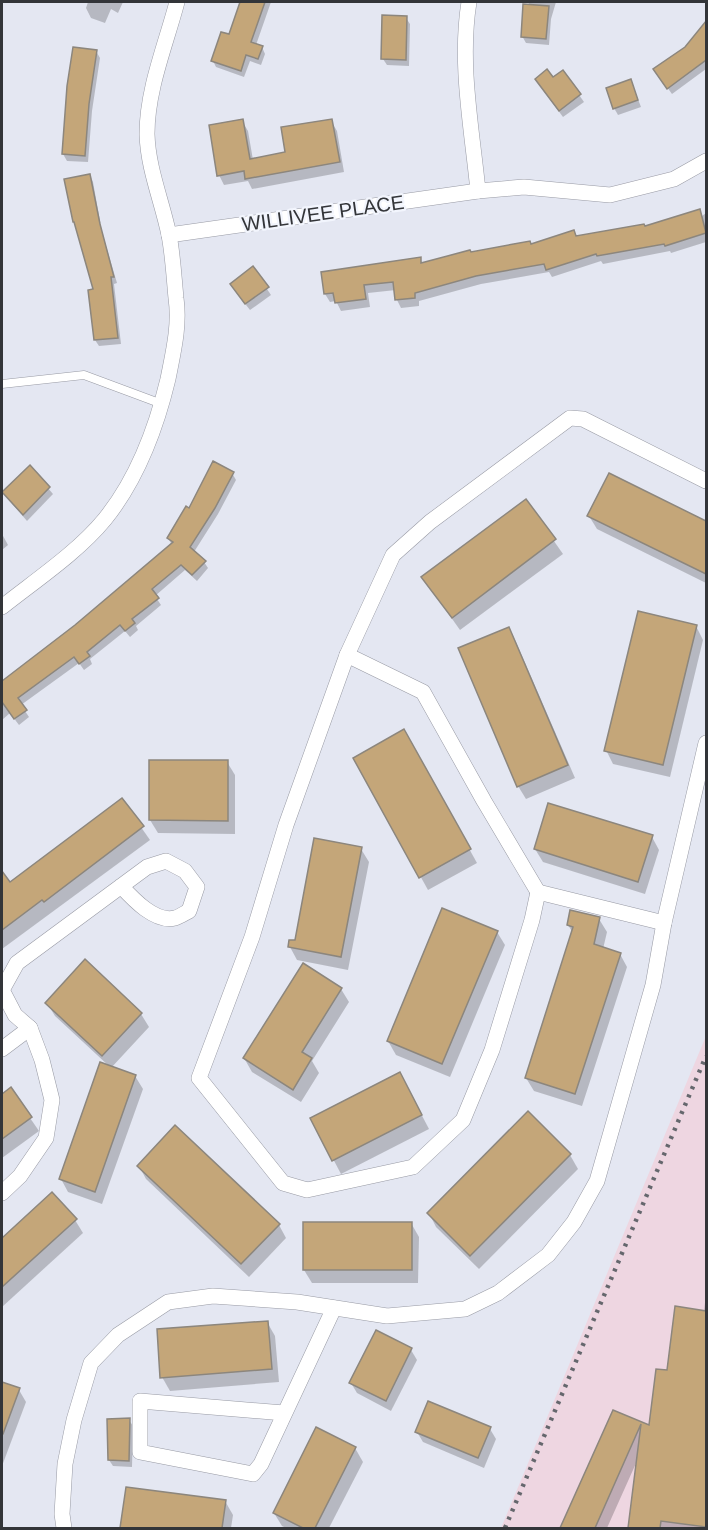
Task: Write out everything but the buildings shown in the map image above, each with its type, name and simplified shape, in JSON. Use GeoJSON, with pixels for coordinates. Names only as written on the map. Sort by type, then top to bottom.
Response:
{"type":"FeatureCollection","features":[{"type":"Feature","properties":{"kind":"street"},"geometry":{"type":"LineString","coordinates":[[2,607],[46,572],[105,519],[147,450],[162,404],[176,344],[177,303],[169,235],[150,167],[147,134],[149,103],[177,2]]}},
{"type":"Feature","properties":{"kind":"street"},"geometry":{"type":"LineString","coordinates":[[469,2],[466,70],[478,191]]}},
{"type":"Feature","properties":{"kind":"street","name":"WILLIVEE PLACE"},"geometry":{"type":"LineString","coordinates":[[169,235],[478,191],[524,187],[610,195],[674,179],[706,161]]}},
{"type":"Feature","properties":{"kind":"street"},"geometry":{"type":"LineString","coordinates":[[347,655],[423,692],[538,892],[532,920],[492,1050],[463,1120],[413,1167],[307,1190],[283,1183],[199,1078],[252,937],[286,825],[347,655],[393,555],[430,522],[570,418],[583,419],[706,480]]}},
{"type":"Feature","properties":{"kind":"street"},"geometry":{"type":"LineString","coordinates":[[64,1528],[65,1464],[74,1420],[91,1363],[118,1335],[168,1302],[213,1296],[297,1302],[387,1316],[465,1309],[498,1293],[548,1255],[574,1222],[597,1181],[653,985],[664,923],[706,743]]}},
{"type":"Feature","properties":{"kind":"street"},"geometry":{"type":"LineString","coordinates":[[2,1193],[20,1176],[46,1138],[52,1100],[42,1059],[30,1028],[15,1015],[2,990],[16,963],[64,930],[121,886],[147,867],[166,861],[185,871],[197,887],[189,911],[174,919],[154,914],[134,901],[121,886]]}},
{"type":"Feature","properties":{"kind":"street"},"geometry":{"type":"LineString","coordinates":[[538,892],[664,923]]}},
{"type":"Feature","properties":{"kind":"street"},"geometry":{"type":"LineString","coordinates":[[2,1049],[30,1028]]}},
{"type":"Feature","properties":{"kind":"street"},"geometry":{"type":"LineString","coordinates":[[284,1413],[140,1401],[140,1452],[253,1474],[261,1464],[334,1308]]}},
{"type":"Feature","properties":{"kind":"lane"},"geometry":{"type":"LineString","coordinates":[[2,384],[84,375],[162,404]]}},
{"type":"Feature","properties":{"kind":"shaded area"},"geometry":{"type":"Polygon","coordinates":[[[706,1036],[706,1528],[501,1528],[706,1036]]]}},
{"type":"Feature","properties":{"kind":"railway"},"geometry":{"type":"LineString","coordinates":[[505,1528],[706,1056]]}}]}
